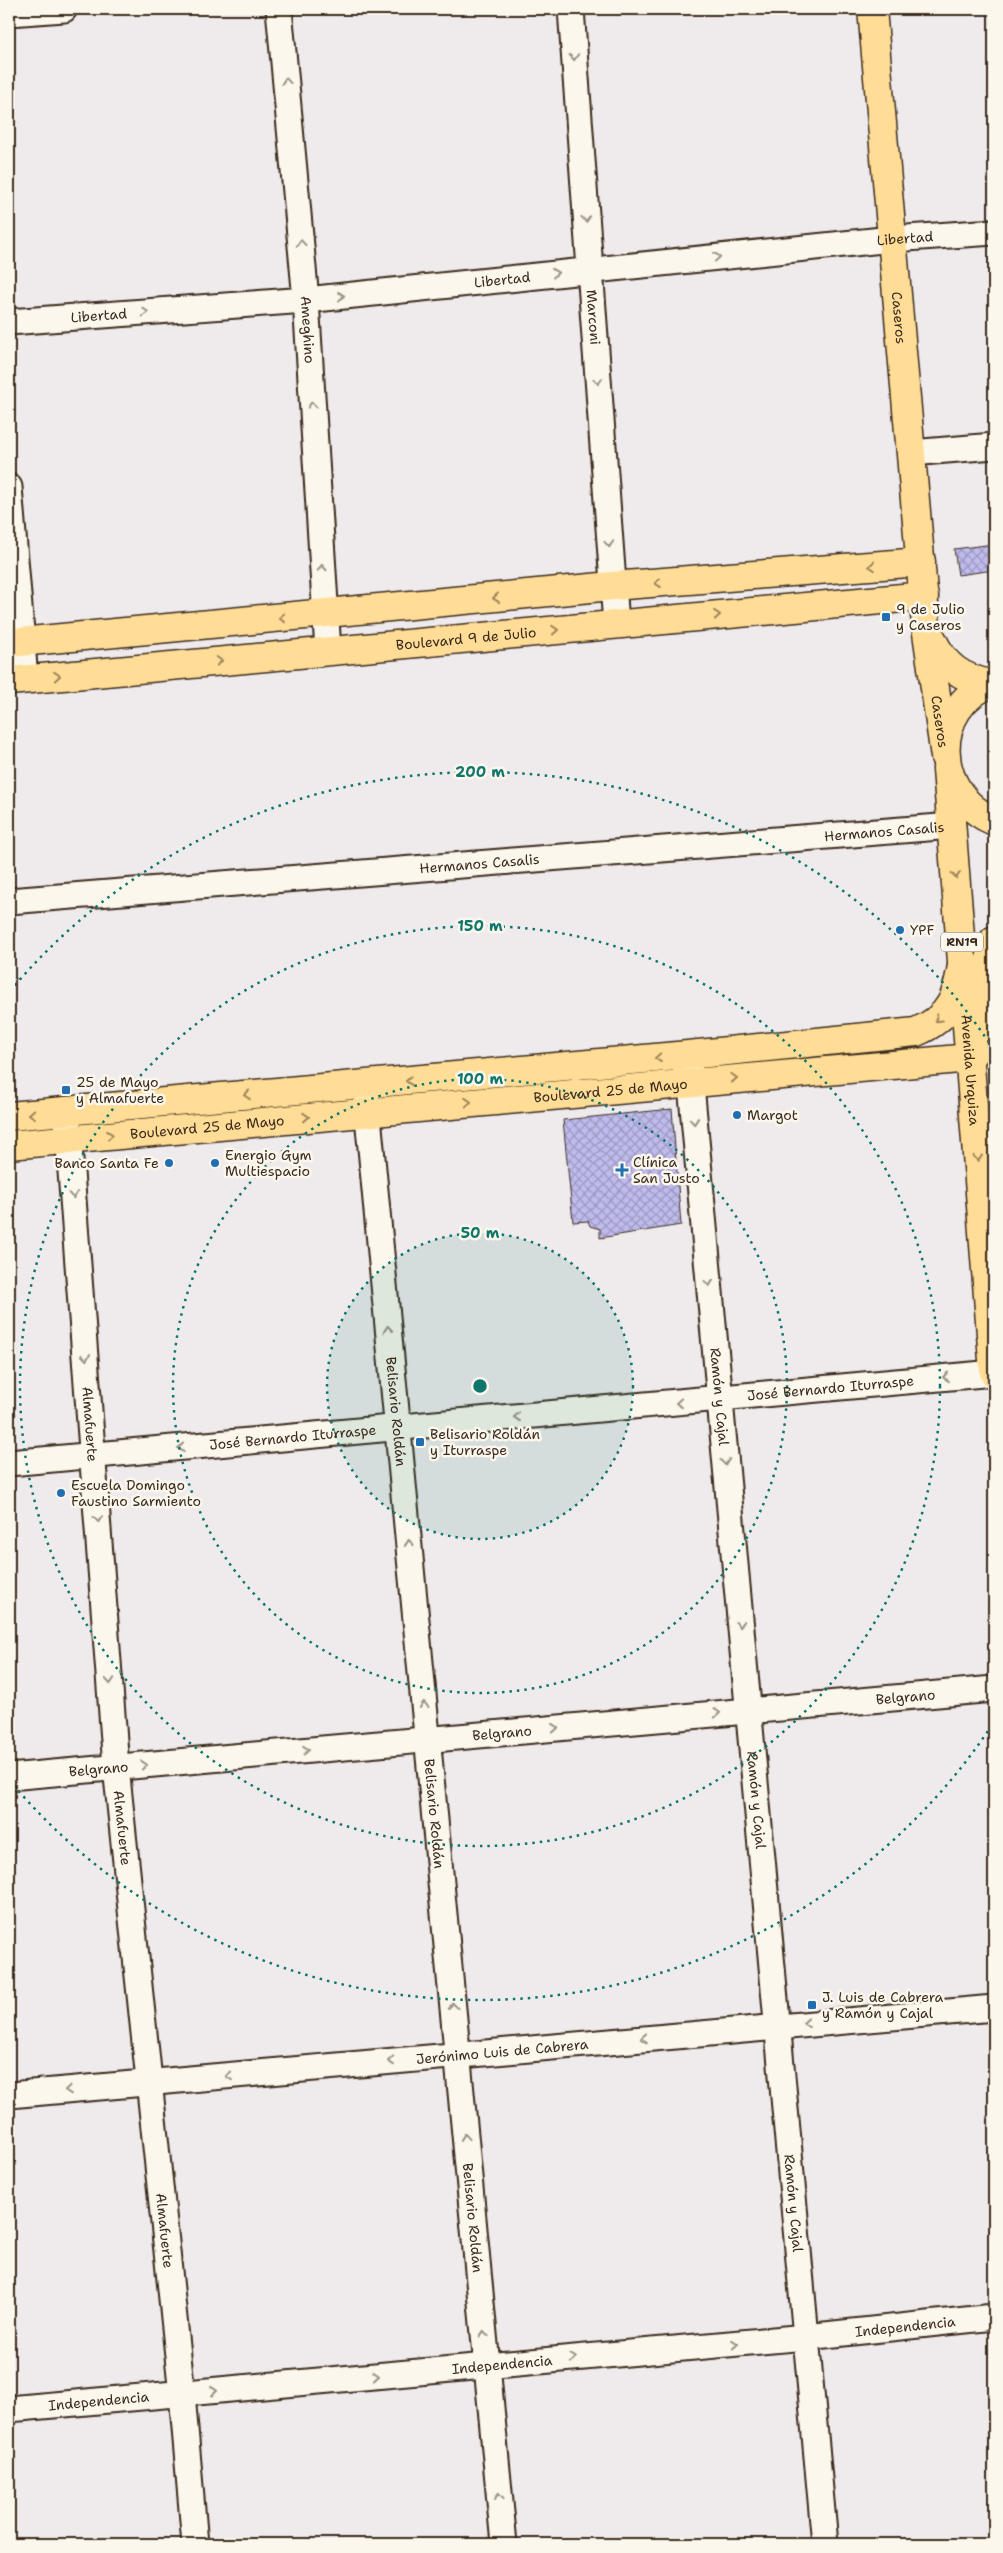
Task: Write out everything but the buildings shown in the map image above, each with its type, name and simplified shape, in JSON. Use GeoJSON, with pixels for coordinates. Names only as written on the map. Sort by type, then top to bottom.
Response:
{"type":"FeatureCollection","features":[{"type":"Feature","properties":{"kind":"main road","name":"Caseros"},"geometry":{"type":"LineString","coordinates":[[872,9],[926,626],[946,763]]}},
{"type":"Feature","properties":{"kind":"main road"},"geometry":{"type":"LineString","coordinates":[[15,642],[612,586],[921,562]]}},
{"type":"Feature","properties":{"kind":"main road","name":"Boulevard 9 de Julio"},"geometry":{"type":"LineString","coordinates":[[17,680],[924,596]]}},
{"type":"Feature","properties":{"kind":"main road","name":"Caseros"},"geometry":{"type":"LineString","coordinates":[[926,626],[944,662],[956,673],[971,680],[992,683]]}},
{"type":"Feature","properties":{"kind":"main road","name":"RN19"},"geometry":{"type":"LineString","coordinates":[[946,763],[947,734],[956,713],[971,696],[992,683]]}},
{"type":"Feature","properties":{"kind":"main road"},"geometry":{"type":"LineString","coordinates":[[946,763],[951,780],[964,801],[982,816],[994,821]]}},
{"type":"Feature","properties":{"kind":"main road","name":"Avenida Urquiza"},"geometry":{"type":"LineString","coordinates":[[946,763],[994,1373]]}},
{"type":"Feature","properties":{"kind":"main road"},"geometry":{"type":"LineString","coordinates":[[970,1058],[980,1047],[986,1032],[988,975],[994,940]]}},
{"type":"Feature","properties":{"kind":"main road","name":"Boulevard 25 de Mayo"},"geometry":{"type":"LineString","coordinates":[[689,1068],[916,1032],[931,1026],[954,1002],[963,960]]}},
{"type":"Feature","properties":{"kind":"main road","name":"Boulevard 25 de Mayo"},"geometry":{"type":"LineString","coordinates":[[9,1145],[69,1139],[366,1098],[689,1068],[970,1058]]}},
{"type":"Feature","properties":{"kind":"main road","name":"Boulevard 25 de Mayo"},"geometry":{"type":"LineString","coordinates":[[9,1116],[366,1098]]}},
{"type":"Feature","properties":{"kind":"street"},"geometry":{"type":"LineString","coordinates":[[9,13],[64,9]]}},
{"type":"Feature","properties":{"kind":"street","name":"Ameghino"},"geometry":{"type":"LineString","coordinates":[[279,9],[306,300],[328,651]]}},
{"type":"Feature","properties":{"kind":"street","name":"Marconi"},"geometry":{"type":"LineString","coordinates":[[571,9],[616,624]]}},
{"type":"Feature","properties":{"kind":"street","name":"Libertad"},"geometry":{"type":"LineString","coordinates":[[9,322],[306,300],[892,239],[994,232]]}},
{"type":"Feature","properties":{"kind":"street"},"geometry":{"type":"LineString","coordinates":[[912,453],[994,446]]}},
{"type":"Feature","properties":{"kind":"street"},"geometry":{"type":"LineString","coordinates":[[9,487],[17,680]]}},
{"type":"Feature","properties":{"kind":"street","name":"Hermanos Casalis"},"geometry":{"type":"LineString","coordinates":[[9,901],[952,826]]}},
{"type":"Feature","properties":{"kind":"street","name":"Ramón y Cajal"},"geometry":{"type":"LineString","coordinates":[[689,1068],[825,2544]]}},
{"type":"Feature","properties":{"kind":"street","name":"Belisario Roldán"},"geometry":{"type":"LineString","coordinates":[[366,1098],[504,2544]]}},
{"type":"Feature","properties":{"kind":"street","name":"Almafuerte"},"geometry":{"type":"LineString","coordinates":[[66,1112],[94,1456],[116,1768],[182,2394],[195,2544]]}},
{"type":"Feature","properties":{"kind":"street","name":"José Bernardo Iturraspe"},"geometry":{"type":"LineString","coordinates":[[9,1463],[994,1373]]}},
{"type":"Feature","properties":{"kind":"street","name":"Belgrano"},"geometry":{"type":"LineString","coordinates":[[9,1777],[994,1689]]}},
{"type":"Feature","properties":{"kind":"street","name":"Jerónimo Luis de Cabrera"},"geometry":{"type":"LineString","coordinates":[[9,2095],[994,2008]]}},
{"type":"Feature","properties":{"kind":"street","name":"Independencia"},"geometry":{"type":"LineString","coordinates":[[9,2409],[806,2337],[994,2317]]}},
{"type":"Feature","properties":{"kind":"place","name":"9 de Julio y Caseros"},"geometry":{"type":"Point","coordinates":[886,617]}},
{"type":"Feature","properties":{"kind":"place","name":"YPF"},"geometry":{"type":"Point","coordinates":[900,930]}},
{"type":"Feature","properties":{"kind":"place","name":"25 de Mayo y Almafuerte"},"geometry":{"type":"Point","coordinates":[66,1090]}},
{"type":"Feature","properties":{"kind":"place","name":"Margot"},"geometry":{"type":"Point","coordinates":[737,1115]}},
{"type":"Feature","properties":{"kind":"place","name":"Banco Santa Fe"},"geometry":{"type":"Point","coordinates":[169,1163]}},
{"type":"Feature","properties":{"kind":"place","name":"Energio Gym Multiespacio"},"geometry":{"type":"Point","coordinates":[215,1163]}},
{"type":"Feature","properties":{"kind":"place","name":"Clínica San Justo"},"geometry":{"type":"Point","coordinates":[622,1170]}},
{"type":"Feature","properties":{"kind":"place","name":"Belisario Roldán y Iturraspe"},"geometry":{"type":"Point","coordinates":[420,1442]}},
{"type":"Feature","properties":{"kind":"place","name":"Escuela Domingo Faustino Sarmiento"},"geometry":{"type":"Point","coordinates":[61,1493]}},
{"type":"Feature","properties":{"kind":"place","name":"J. Luis de Cabrera y Ramón y Cajal"},"geometry":{"type":"Point","coordinates":[812,2005]}}]}
